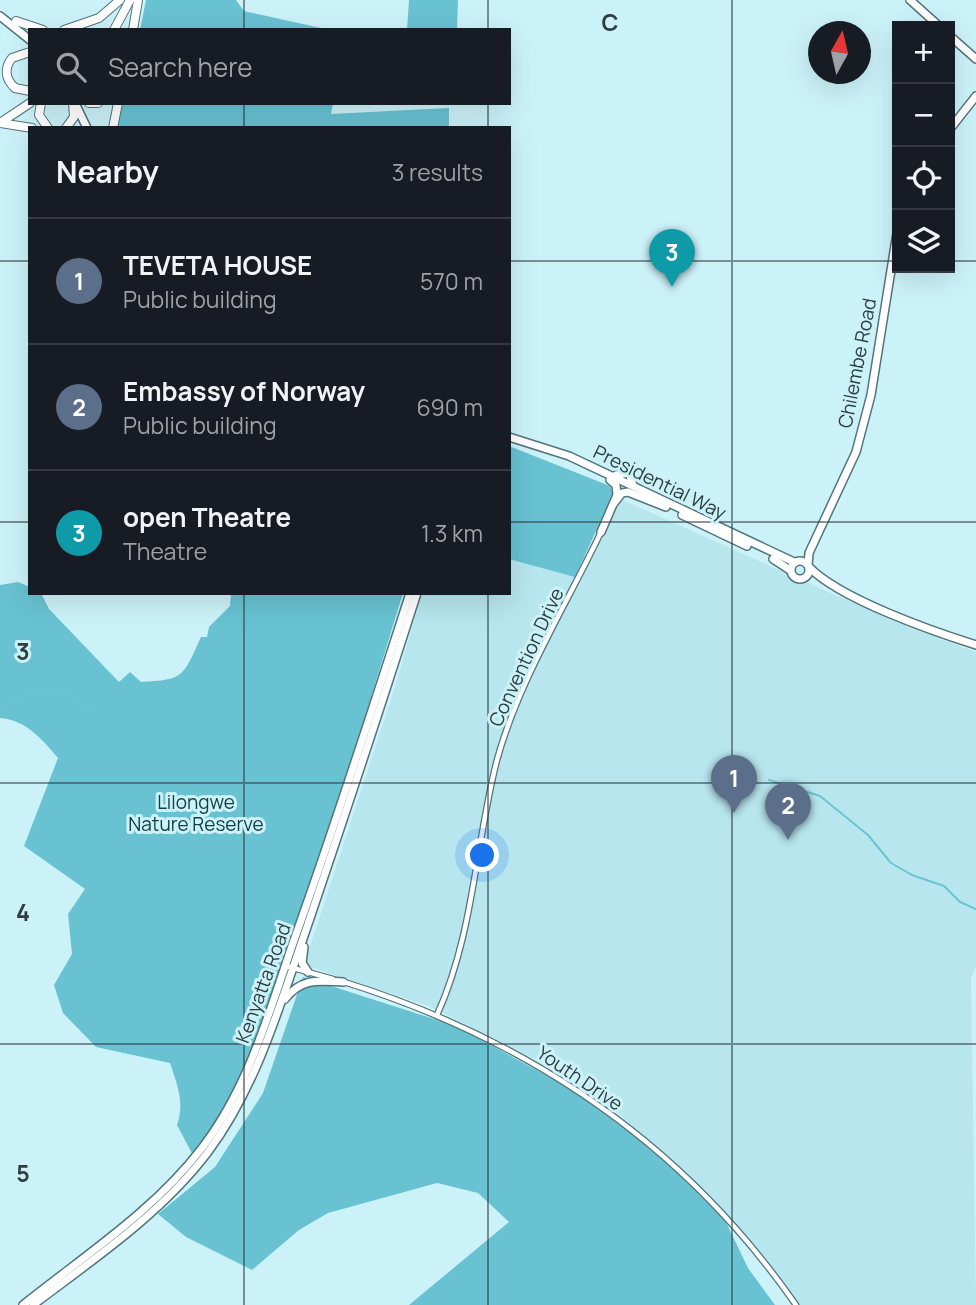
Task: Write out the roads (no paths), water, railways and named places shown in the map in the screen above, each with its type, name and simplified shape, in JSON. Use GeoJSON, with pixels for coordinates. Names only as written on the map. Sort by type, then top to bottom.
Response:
{"type":"FeatureCollection","features":[{"type":"Feature","properties":{"kind":"highway"},"geometry":{"type":"LineString","coordinates":[[70,28],[99,18],[120,0]]}},
{"type":"Feature","properties":{"kind":"highway"},"geometry":{"type":"LineString","coordinates":[[115,28],[134,0]]}},
{"type":"Feature","properties":{"kind":"highway"},"geometry":{"type":"LineString","coordinates":[[121,28],[134,0]]}},
{"type":"Feature","properties":{"kind":"highway"},"geometry":{"type":"LineString","coordinates":[[133,28],[134,0]]}},
{"type":"Feature","properties":{"kind":"highway"},"geometry":{"type":"LineString","coordinates":[[15,24],[34,28]]}},
{"type":"Feature","properties":{"kind":"highway"},"geometry":{"type":"LineString","coordinates":[[28,53],[12,58],[6,70],[8,80],[15,88],[28,91]]}},
{"type":"Feature","properties":{"kind":"highway"},"geometry":{"type":"LineString","coordinates":[[0,121],[28,100]]}},
{"type":"Feature","properties":{"kind":"highway"},"geometry":{"type":"LineString","coordinates":[[15,110],[28,104]]}},
{"type":"Feature","properties":{"kind":"highway"},"geometry":{"type":"LineString","coordinates":[[41,105],[39,115],[47,126]]}},
{"type":"Feature","properties":{"kind":"highway"},"geometry":{"type":"LineString","coordinates":[[67,126],[74,117],[76,105]]}},
{"type":"Feature","properties":{"kind":"highway"},"geometry":{"type":"LineString","coordinates":[[113,126],[118,105]]}},
{"type":"Feature","properties":{"kind":"highway"},"geometry":{"type":"LineString","coordinates":[[0,121],[28,127]]}},
{"type":"Feature","properties":{"kind":"main road"},"geometry":{"type":"LineString","coordinates":[[910,0],[933,21]]}},
{"type":"Feature","properties":{"kind":"main road"},"geometry":{"type":"LineString","coordinates":[[0,14],[28,33]]}},
{"type":"Feature","properties":{"kind":"main road"},"geometry":{"type":"LineString","coordinates":[[15,24],[28,38]]}},
{"type":"Feature","properties":{"kind":"main road"},"geometry":{"type":"LineString","coordinates":[[955,40],[976,59]]}},
{"type":"Feature","properties":{"kind":"main road"},"geometry":{"type":"LineString","coordinates":[[955,123],[976,96]]}},
{"type":"Feature","properties":{"kind":"main road"},"geometry":{"type":"LineString","coordinates":[[77,105],[87,126]]}},
{"type":"Feature","properties":{"kind":"main road","name":"Chilembe Road"},"geometry":{"type":"LineString","coordinates":[[818,534],[852,462],[864,423],[892,262]]}},
{"type":"Feature","properties":{"kind":"main road","name":"Presidential Way"},"geometry":{"type":"LineString","coordinates":[[511,440],[581,461],[666,507],[794,564]]}},
{"type":"Feature","properties":{"kind":"main road","name":"Presidential Way"},"geometry":{"type":"LineString","coordinates":[[511,440],[627,485],[794,564]]}},
{"type":"Feature","properties":{"kind":"main road"},"geometry":{"type":"LineString","coordinates":[[601,533],[617,493],[616,485],[610,480]]}},
{"type":"Feature","properties":{"kind":"main road"},"geometry":{"type":"LineString","coordinates":[[614,503],[622,493],[628,492],[666,507]]}},
{"type":"Feature","properties":{"kind":"main road"},"geometry":{"type":"LineString","coordinates":[[818,534],[794,564],[794,578],[815,580],[850,593],[904,619],[976,645]]}},
{"type":"Feature","properties":{"kind":"main road"},"geometry":{"type":"LineString","coordinates":[[803,579],[808,574],[818,534]]}},
{"type":"Feature","properties":{"kind":"main road"},"geometry":{"type":"LineString","coordinates":[[794,564],[808,566],[850,593]]}},
{"type":"Feature","properties":{"kind":"main road","name":"Kenyatta Road"},"geometry":{"type":"LineString","coordinates":[[25,1304],[123,1227],[187,1171],[247,1090],[276,1016],[409,595]]}},
{"type":"Feature","properties":{"kind":"main road","name":"Kenyatta Road"},"geometry":{"type":"LineString","coordinates":[[203,1152],[241,1084],[305,933],[416,595]]}},
{"type":"Feature","properties":{"kind":"main road"},"geometry":{"type":"LineString","coordinates":[[305,933],[302,963],[308,972]]}},
{"type":"Feature","properties":{"kind":"main road"},"geometry":{"type":"LineString","coordinates":[[276,1016],[297,986],[318,979],[344,982]]}},
{"type":"Feature","properties":{"kind":"street","name":"Convention Drive"},"geometry":{"type":"LineString","coordinates":[[437,1015],[461,950],[496,768],[507,730],[524,688],[614,503],[627,485]]}},
{"type":"Feature","properties":{"kind":"street","name":"Youth Drive"},"geometry":{"type":"LineString","coordinates":[[290,967],[344,982],[437,1015],[554,1074],[656,1149],[721,1211],[796,1305]]}},
{"type":"Feature","properties":{"kind":"waterway"},"geometry":{"type":"LineString","coordinates":[[0,706],[42,689],[62,695],[71,694],[83,709],[96,710]]}},
{"type":"Feature","properties":{"kind":"waterway"},"geometry":{"type":"LineString","coordinates":[[769,780],[820,796],[868,835],[891,863],[912,875],[944,886],[960,902],[976,909]]}},
{"type":"Feature","properties":{"kind":"place","name":"open Theatre"},"geometry":{"type":"Point","coordinates":[672,287]}},
{"type":"Feature","properties":{"kind":"place","name":"TEVETA HOUSE"},"geometry":{"type":"Point","coordinates":[734,813]}},
{"type":"Feature","properties":{"kind":"place","name":"Embassy of Norway"},"geometry":{"type":"Point","coordinates":[788,840]}},
{"type":"Feature","properties":{"kind":"park label","name":"Lilongwe Nature Reserve"},"geometry":{"type":"Point","coordinates":[196,813]}}]}
